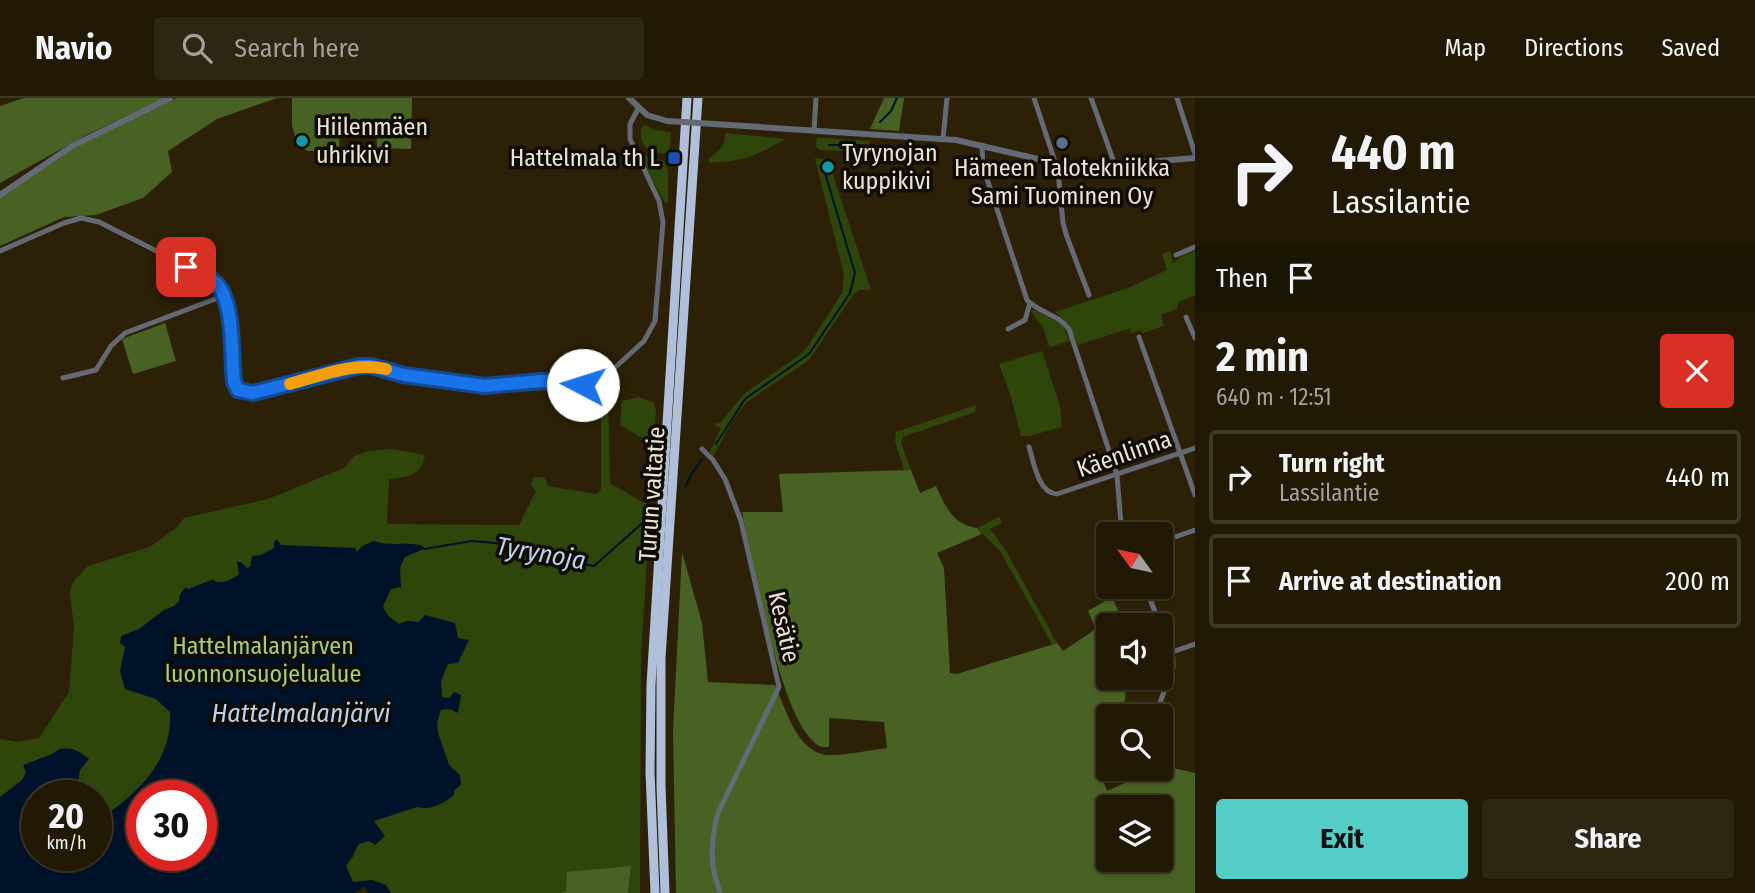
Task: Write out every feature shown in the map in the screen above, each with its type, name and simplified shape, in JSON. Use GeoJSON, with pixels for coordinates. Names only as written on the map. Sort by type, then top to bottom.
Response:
{"type":"FeatureCollection","features":[{"type":"Feature","properties":{"kind":"highway","name":"Turun valtatie"},"geometry":{"type":"LineString","coordinates":[[655,893],[650,772],[651,685],[687,98]]}},
{"type":"Feature","properties":{"kind":"highway","name":"Turun valtatie"},"geometry":{"type":"LineString","coordinates":[[665,893],[660,728],[661,658],[698,98]]}},
{"type":"Feature","properties":{"kind":"street"},"geometry":{"type":"LineString","coordinates":[[0,195],[72,146],[170,98]]}},
{"type":"Feature","properties":{"kind":"street"},"geometry":{"type":"LineString","coordinates":[[629,98],[638,109],[652,118],[667,121],[943,139],[982,145],[1055,163],[1087,167],[1195,156],[1177,98]]}},
{"type":"Feature","properties":{"kind":"street"},"geometry":{"type":"LineString","coordinates":[[814,131],[816,98]]}},
{"type":"Feature","properties":{"kind":"street"},"geometry":{"type":"LineString","coordinates":[[943,139],[947,98]]}},
{"type":"Feature","properties":{"kind":"street"},"geometry":{"type":"LineString","coordinates":[[1034,98],[1059,177],[1063,223],[1089,295]]}},
{"type":"Feature","properties":{"kind":"street"},"geometry":{"type":"LineString","coordinates":[[1091,98],[1115,165]]}},
{"type":"Feature","properties":{"kind":"street"},"geometry":{"type":"LineString","coordinates":[[0,251],[81,218],[93,220],[206,276],[219,287],[228,313],[234,382],[238,390],[253,393],[359,366],[485,386],[542,381],[589,384],[601,379],[644,341],[655,321],[663,222],[659,201],[629,139],[629,124],[638,109]]}},
{"type":"Feature","properties":{"kind":"street"},"geometry":{"type":"LineString","coordinates":[[982,145],[983,167],[1030,303],[1026,320],[1008,329]]}},
{"type":"Feature","properties":{"kind":"street"},"geometry":{"type":"LineString","coordinates":[[1176,255],[1195,247]]}},
{"type":"Feature","properties":{"kind":"street"},"geometry":{"type":"LineString","coordinates":[[63,379],[96,370],[111,346],[125,333],[223,296]]}},
{"type":"Feature","properties":{"kind":"street"},"geometry":{"type":"LineString","coordinates":[[1030,303],[1059,318],[1069,329],[1117,475],[1121,522]]}},
{"type":"Feature","properties":{"kind":"street"},"geometry":{"type":"LineString","coordinates":[[1186,317],[1195,338]]}},
{"type":"Feature","properties":{"kind":"street"},"geometry":{"type":"LineString","coordinates":[[1139,337],[1195,495]]}},
{"type":"Feature","properties":{"kind":"street","name":"Käenlinna"},"geometry":{"type":"LineString","coordinates":[[1029,447],[1044,488],[1051,494],[1195,448]]}},
{"type":"Feature","properties":{"kind":"street","name":"Kesätie"},"geometry":{"type":"LineString","coordinates":[[702,449],[725,479],[741,522],[779,687],[714,827],[713,872],[721,893]]}},
{"type":"Feature","properties":{"kind":"street"},"geometry":{"type":"LineString","coordinates":[[1173,538],[1195,530]]}},
{"type":"Feature","properties":{"kind":"street"},"geometry":{"type":"LineString","coordinates":[[1173,652],[1195,644]]}},
{"type":"Feature","properties":{"kind":"green space"},"geometry":{"type":"Polygon","coordinates":[[[24,98],[165,98],[88,134],[0,183],[0,106],[24,98]]]}},
{"type":"Feature","properties":{"kind":"green space"},"geometry":{"type":"Polygon","coordinates":[[[176,98],[277,98],[217,119],[168,151],[172,172],[143,198],[96,215],[64,217],[0,246],[0,197],[75,147],[176,98]]]}},
{"type":"Feature","properties":{"kind":"green space"},"geometry":{"type":"Polygon","coordinates":[[[292,98],[412,98],[411,149],[377,148],[376,124],[344,124],[340,130],[339,147],[325,151],[307,151],[296,141],[292,125],[292,98]]]}},
{"type":"Feature","properties":{"kind":"green space"},"geometry":{"type":"Polygon","coordinates":[[[884,98],[904,98],[899,131],[870,129],[884,98]]]}},
{"type":"Feature","properties":{"kind":"green space"},"geometry":{"type":"Polygon","coordinates":[[[645,125],[655,130],[671,132],[669,153],[657,153],[644,145],[641,128],[645,125]]]}},
{"type":"Feature","properties":{"kind":"green space"},"geometry":{"type":"Polygon","coordinates":[[[726,133],[785,139],[749,157],[709,163],[709,158],[723,145],[726,133]]]}},
{"type":"Feature","properties":{"kind":"green space"},"geometry":{"type":"Polygon","coordinates":[[[817,138],[870,141],[869,146],[862,148],[862,152],[820,150],[816,147],[817,138]]]}},
{"type":"Feature","properties":{"kind":"green space"},"geometry":{"type":"Polygon","coordinates":[[[644,155],[664,161],[668,171],[668,203],[665,203],[640,158],[644,155]]]}},
{"type":"Feature","properties":{"kind":"green space"},"geometry":{"type":"Polygon","coordinates":[[[815,158],[828,160],[871,290],[859,290],[853,295],[809,360],[747,402],[733,420],[713,457],[710,452],[721,428],[714,425],[721,422],[744,394],[802,353],[842,293],[844,274],[815,158]]]}},
{"type":"Feature","properties":{"kind":"green space"},"geometry":{"type":"Polygon","coordinates":[[[1170,251],[1173,263],[1183,255],[1195,251],[1195,295],[1178,302],[1177,309],[1161,315],[1164,326],[1143,333],[1140,330],[1129,334],[1131,328],[1078,345],[1069,324],[1055,312],[1128,288],[1167,270],[1162,254],[1170,251]]]}},
{"type":"Feature","properties":{"kind":"green space"},"geometry":{"type":"Polygon","coordinates":[[[1034,310],[1063,325],[1070,341],[1050,347],[1042,326],[1031,311],[1034,310]]]}},
{"type":"Feature","properties":{"kind":"green space"},"geometry":{"type":"Polygon","coordinates":[[[165,323],[176,361],[133,374],[122,339],[165,323]]]}},
{"type":"Feature","properties":{"kind":"green space"},"geometry":{"type":"Polygon","coordinates":[[[1042,351],[1060,406],[1062,427],[1021,436],[999,364],[1042,351]]]}},
{"type":"Feature","properties":{"kind":"green space","name":"Hattelmalanjärven luonnonsuojelualue"},"geometry":{"type":"Polygon","coordinates":[[[638,397],[653,402],[656,410],[641,658],[640,893],[628,893],[631,867],[562,893],[391,893],[353,883],[346,866],[356,853],[339,856],[336,893],[0,893],[0,739],[18,742],[39,738],[69,692],[74,627],[70,592],[73,582],[88,566],[150,547],[176,528],[184,518],[268,499],[344,468],[354,456],[368,451],[392,449],[425,455],[421,467],[413,474],[389,479],[387,524],[519,525],[536,491],[531,485],[533,478],[545,477],[548,486],[596,494],[601,490],[601,399],[608,399],[610,483],[644,503],[649,442],[620,425],[622,401],[638,397]]]}},
{"type":"Feature","properties":{"kind":"green space"},"geometry":{"type":"Polygon","coordinates":[[[976,405],[975,412],[903,437],[901,443],[911,470],[904,470],[895,441],[896,432],[976,405]]]}},
{"type":"Feature","properties":{"kind":"green space"},"geometry":{"type":"Polygon","coordinates":[[[911,470],[920,493],[936,486],[956,519],[977,528],[982,534],[937,553],[944,568],[950,673],[957,674],[1057,643],[1063,651],[1096,629],[1096,690],[1126,690],[1123,704],[1096,704],[1096,781],[1103,781],[1107,791],[1129,781],[1173,781],[1173,768],[1195,773],[1195,893],[676,893],[673,730],[682,552],[702,623],[708,682],[775,685],[802,740],[820,753],[838,755],[887,748],[884,722],[829,718],[829,747],[819,746],[801,726],[769,634],[742,512],[783,512],[779,474],[911,470]]]}},
{"type":"Feature","properties":{"kind":"green space"},"geometry":{"type":"Polygon","coordinates":[[[999,517],[1002,523],[990,529],[1005,549],[1057,643],[1052,644],[1000,551],[977,528],[999,517]]]}},
{"type":"Feature","properties":{"kind":"green space"},"geometry":{"type":"Polygon","coordinates":[[[1113,599],[1119,613],[1096,613],[1096,629],[1088,611],[1113,599]]]}},
{"type":"Feature","properties":{"kind":"green space"},"geometry":{"type":"Polygon","coordinates":[[[631,866],[628,893],[562,893],[566,891],[567,872],[631,866]]]}},
{"type":"Feature","properties":{"kind":"water","name":"Hattelmalanjärvi"},"geometry":{"type":"Polygon","coordinates":[[[277,539],[281,545],[355,548],[357,552],[362,546],[374,541],[423,546],[424,549],[405,557],[400,568],[401,587],[391,589],[384,609],[399,624],[407,621],[419,622],[425,615],[455,623],[458,638],[469,640],[458,663],[448,664],[441,681],[442,697],[449,698],[454,692],[461,695],[458,713],[450,709],[441,710],[437,723],[449,765],[460,775],[461,784],[454,791],[454,795],[437,806],[417,807],[374,821],[385,836],[375,845],[369,841],[359,844],[346,866],[353,882],[372,880],[386,885],[391,893],[368,893],[365,886],[355,893],[0,893],[0,797],[21,781],[21,871],[112,871],[112,811],[126,800],[126,871],[217,871],[217,780],[146,780],[160,760],[166,745],[170,712],[156,699],[125,689],[120,671],[125,647],[120,643],[121,636],[139,629],[164,610],[174,606],[186,587],[188,589],[214,579],[227,581],[239,574],[237,562],[250,567],[252,556],[261,555],[274,548],[277,539]]]}},
{"type":"Feature","properties":{"kind":"water","name":"Hattelmalanjärvi"},"geometry":{"type":"Polygon","coordinates":[[[67,748],[89,759],[80,770],[78,780],[22,780],[26,772],[23,765],[67,748]]]}},
{"type":"Feature","properties":{"kind":"waterway","name":"Tyrynoja"},"geometry":{"type":"LineString","coordinates":[[880,122],[891,111],[897,98]]}},
{"type":"Feature","properties":{"kind":"waterway"},"geometry":{"type":"LineString","coordinates":[[829,145],[860,145]]}},
{"type":"Feature","properties":{"kind":"waterway","name":"Tyrynoja"},"geometry":{"type":"LineString","coordinates":[[716,444],[745,399],[809,354],[850,293],[855,273],[822,163]]}},
{"type":"Feature","properties":{"kind":"waterway"},"geometry":{"type":"LineString","coordinates":[[686,486],[702,459]]}},
{"type":"Feature","properties":{"kind":"waterway","name":"Tyrynoja"},"geometry":{"type":"LineString","coordinates":[[424,549],[472,541],[506,544],[519,553],[594,566],[647,519],[650,483]]}},
{"type":"Feature","properties":{"kind":"slow traffic"},"geometry":{"type":"LineString","coordinates":[[290,384],[352,367],[371,366],[386,369]]}},
{"type":"Feature","properties":{"kind":"place","name":"Hiilenmäen uhrikivi"},"geometry":{"type":"Point","coordinates":[302,141]}},
{"type":"Feature","properties":{"kind":"place","name":"Hämeen Talotekniikka Sami Tuominen Oy"},"geometry":{"type":"Point","coordinates":[1062,143]}},
{"type":"Feature","properties":{"kind":"place","name":"Hattelmala th L"},"geometry":{"type":"Point","coordinates":[674,158]}},
{"type":"Feature","properties":{"kind":"place","name":"Tyrynojan kuppikivi"},"geometry":{"type":"Point","coordinates":[828,167]}},
{"type":"Feature","properties":{"kind":"route"},"geometry":{"type":"LineString","coordinates":[[186,267],[210,278],[222,292],[228,313],[234,382],[238,390],[244,392],[253,393],[359,366],[485,386],[542,381],[583,385]]}}]}
